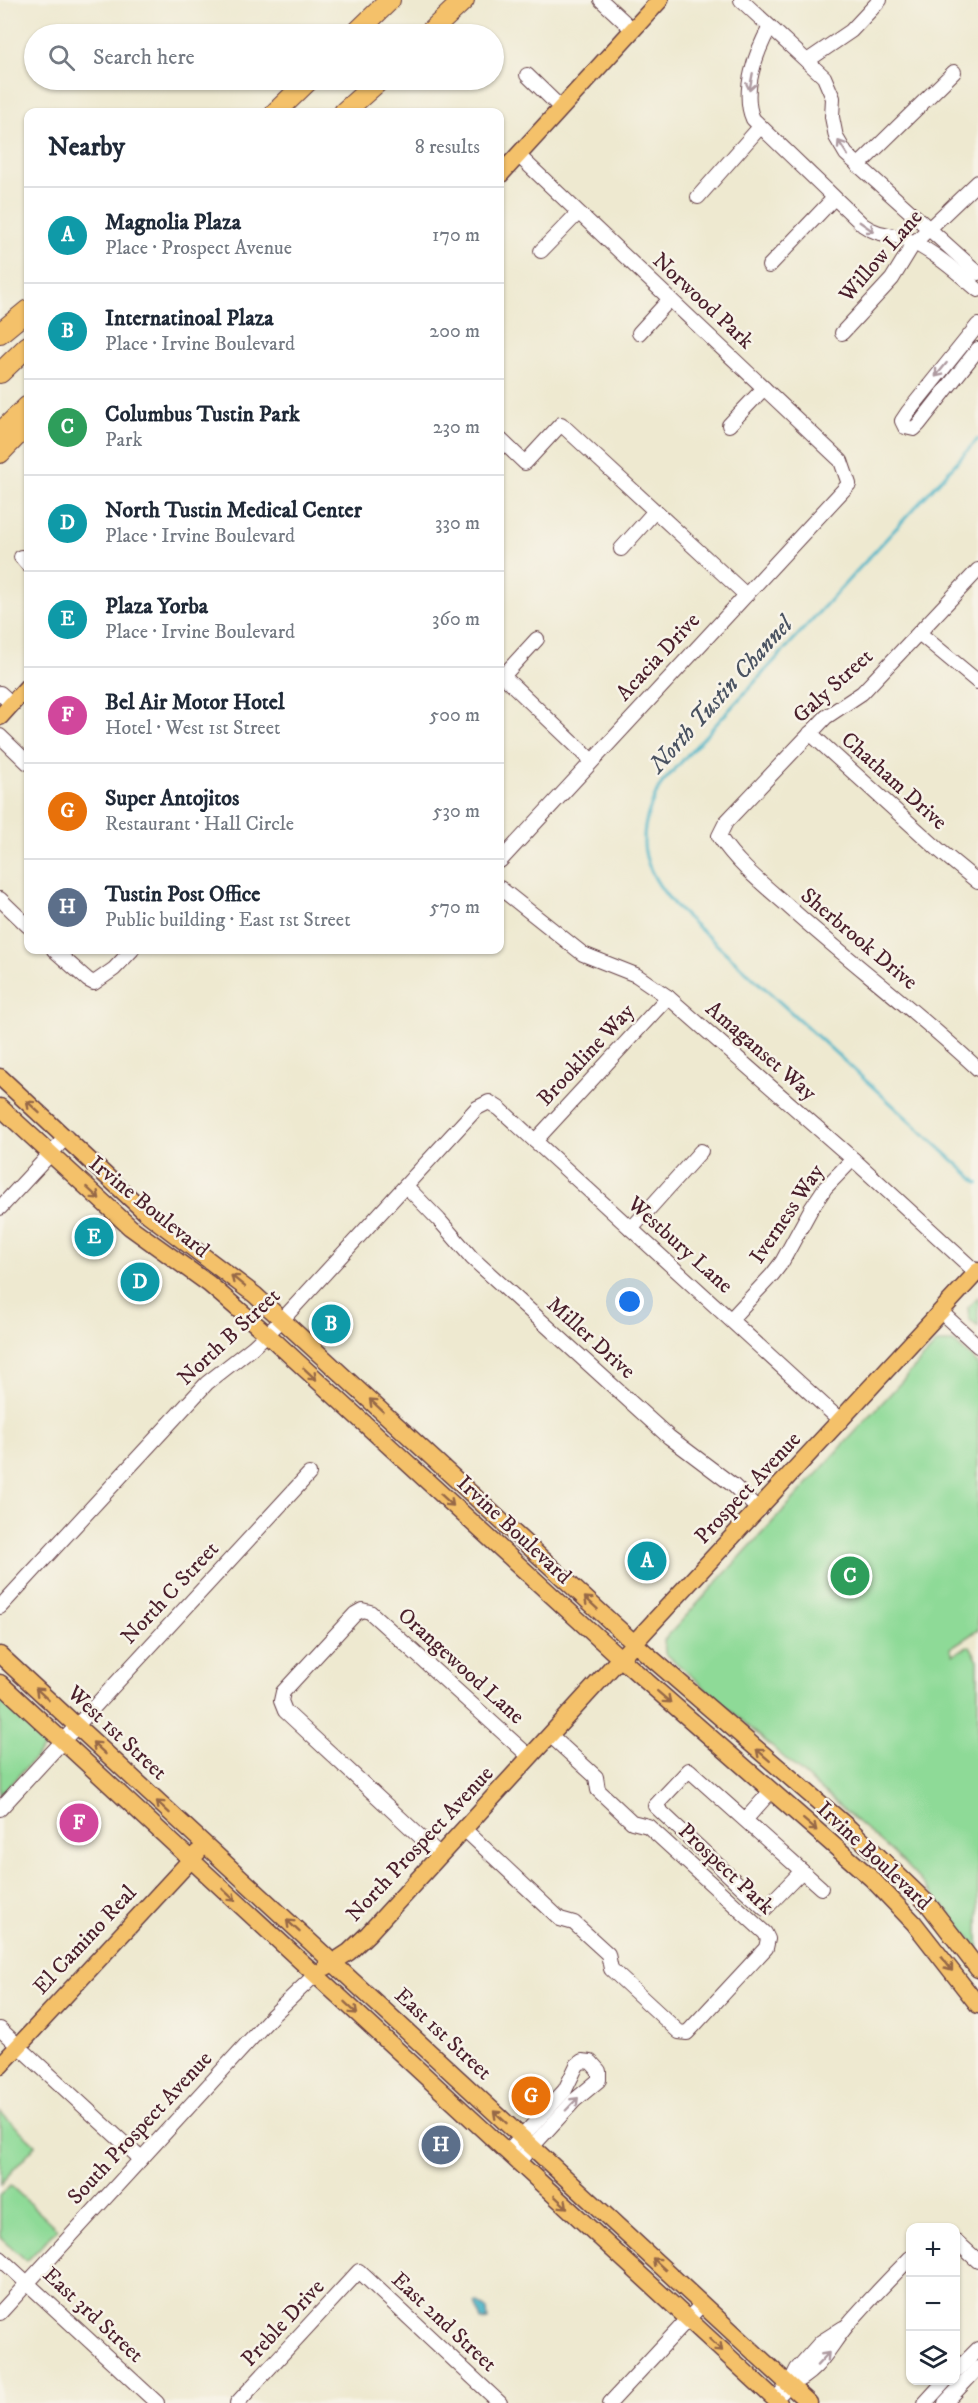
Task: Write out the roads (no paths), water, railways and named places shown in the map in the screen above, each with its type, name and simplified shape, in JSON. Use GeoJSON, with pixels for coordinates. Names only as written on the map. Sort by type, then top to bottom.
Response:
{"type":"FeatureCollection","features":[{"type":"Feature","properties":{"kind":"highway"},"geometry":{"type":"LineString","coordinates":[[365,24],[390,0]]}},
{"type":"Feature","properties":{"kind":"highway"},"geometry":{"type":"LineString","coordinates":[[439,24],[464,0]]}},
{"type":"Feature","properties":{"kind":"highway"},"geometry":{"type":"LineString","coordinates":[[280,108],[299,90]]}},
{"type":"Feature","properties":{"kind":"highway"},"geometry":{"type":"LineString","coordinates":[[348,108],[369,90]]}},
{"type":"Feature","properties":{"kind":"highway"},"geometry":{"type":"LineString","coordinates":[[0,333],[24,313]]}},
{"type":"Feature","properties":{"kind":"highway"},"geometry":{"type":"LineString","coordinates":[[0,373],[24,350]]}},
{"type":"Feature","properties":{"kind":"highway"},"geometry":{"type":"LineString","coordinates":[[0,433],[24,410]]}},
{"type":"Feature","properties":{"kind":"highway"},"geometry":{"type":"LineString","coordinates":[[0,453],[24,428]]}},
{"type":"Feature","properties":{"kind":"main road"},"geometry":{"type":"LineString","coordinates":[[504,171],[660,0]]}},
{"type":"Feature","properties":{"kind":"main road"},"geometry":{"type":"LineString","coordinates":[[0,717],[6,698],[24,688]]}},
{"type":"Feature","properties":{"kind":"main road","name":"Irvine Boulevard"},"geometry":{"type":"LineString","coordinates":[[0,1077],[146,1212],[236,1279],[634,1642],[850,1829],[928,1904],[978,1969]]}},
{"type":"Feature","properties":{"kind":"main road","name":"Irvine Boulevard"},"geometry":{"type":"LineString","coordinates":[[0,1107],[130,1227],[209,1284],[267,1334],[620,1658],[887,1894],[914,1923],[978,2005]]}},
{"type":"Feature","properties":{"kind":"main road","name":"Prospect Avenue"},"geometry":{"type":"LineString","coordinates":[[550,1735],[977,1272]]}},
{"type":"Feature","properties":{"kind":"main road"},"geometry":{"type":"LineString","coordinates":[[404,1460],[419,1445]]}},
{"type":"Feature","properties":{"kind":"main road","name":"West 1st Street"},"geometry":{"type":"LineString","coordinates":[[0,1655],[204,1844]]}},
{"type":"Feature","properties":{"kind":"main road","name":"West 1st Street"},"geometry":{"type":"LineString","coordinates":[[0,1683],[190,1859]]}},
{"type":"Feature","properties":{"kind":"main road","name":"North Prospect Avenue"},"geometry":{"type":"LineString","coordinates":[[315,1975],[368,1934],[550,1735]]}},
{"type":"Feature","properties":{"kind":"main road"},"geometry":{"type":"LineString","coordinates":[[771,1791],[776,1785],[783,1784],[794,1791],[807,1793]]}},
{"type":"Feature","properties":{"kind":"main road","name":"El Camino Real"},"geometry":{"type":"LineString","coordinates":[[0,2067],[204,1844]]}},
{"type":"Feature","properties":{"kind":"main road","name":"East 1st Street"},"geometry":{"type":"LineString","coordinates":[[204,1844],[809,2403]]}},
{"type":"Feature","properties":{"kind":"main road","name":"East 1st Street"},"geometry":{"type":"LineString","coordinates":[[190,1859],[777,2401]]}},
{"type":"Feature","properties":{"kind":"main road"},"geometry":{"type":"LineString","coordinates":[[858,1868],[863,1863],[872,1862],[885,1872],[896,1873]]}},
{"type":"Feature","properties":{"kind":"street"},"geometry":{"type":"LineString","coordinates":[[601,0],[633,29]]}},
{"type":"Feature","properties":{"kind":"street"},"geometry":{"type":"LineString","coordinates":[[741,0],[824,77],[833,98],[832,117],[836,137],[846,154],[978,273]]}},
{"type":"Feature","properties":{"kind":"street"},"geometry":{"type":"LineString","coordinates":[[807,60],[851,31],[880,0]]}},
{"type":"Feature","properties":{"kind":"street"},"geometry":{"type":"LineString","coordinates":[[770,27],[761,43],[748,96],[749,111],[760,127],[872,231],[914,243],[946,264],[978,290]]}},
{"type":"Feature","properties":{"kind":"street"},"geometry":{"type":"LineString","coordinates":[[858,166],[954,72]]}},
{"type":"Feature","properties":{"kind":"street"},"geometry":{"type":"LineString","coordinates":[[527,75],[561,108]]}},
{"type":"Feature","properties":{"kind":"street"},"geometry":{"type":"LineString","coordinates":[[698,196],[760,127]]}},
{"type":"Feature","properties":{"kind":"street","name":"Norwood Park"},"geometry":{"type":"LineString","coordinates":[[518,155],[841,461],[849,484]]}},
{"type":"Feature","properties":{"kind":"street","name":"Willow Lane"},"geometry":{"type":"LineString","coordinates":[[842,333],[892,279],[914,243],[978,182]]}},
{"type":"Feature","properties":{"kind":"street"},"geometry":{"type":"LineString","coordinates":[[769,266],[834,198]]}},
{"type":"Feature","properties":{"kind":"street"},"geometry":{"type":"LineString","coordinates":[[541,251],[578,213]]}},
{"type":"Feature","properties":{"kind":"street"},"geometry":{"type":"LineString","coordinates":[[639,333],[670,299]]}},
{"type":"Feature","properties":{"kind":"street"},"geometry":{"type":"LineString","coordinates":[[978,325],[908,412],[902,421],[905,427],[914,429],[919,424],[978,349]]}},
{"type":"Feature","properties":{"kind":"street"},"geometry":{"type":"LineString","coordinates":[[729,425],[764,388]]}},
{"type":"Feature","properties":{"kind":"street"},"geometry":{"type":"LineString","coordinates":[[504,443],[525,463],[561,424],[746,595]]}},
{"type":"Feature","properties":{"kind":"street","name":"Acacia Drive"},"geometry":{"type":"LineString","coordinates":[[504,857],[849,484]]}},
{"type":"Feature","properties":{"kind":"street"},"geometry":{"type":"LineString","coordinates":[[621,549],[655,511]]}},
{"type":"Feature","properties":{"kind":"street","name":"Galy Street"},"geometry":{"type":"LineString","coordinates":[[718,836],[726,822],[826,717],[862,693],[978,570]]}},
{"type":"Feature","properties":{"kind":"street"},"geometry":{"type":"LineString","coordinates":[[919,633],[978,682]]}},
{"type":"Feature","properties":{"kind":"street"},"geometry":{"type":"LineString","coordinates":[[504,671],[537,639]]}},
{"type":"Feature","properties":{"kind":"street"},"geometry":{"type":"LineString","coordinates":[[504,677],[591,760]]}},
{"type":"Feature","properties":{"kind":"street","name":"Chatham Drive"},"geometry":{"type":"LineString","coordinates":[[810,734],[978,882]]}},
{"type":"Feature","properties":{"kind":"street"},"geometry":{"type":"LineString","coordinates":[[0,736],[24,759]]}},
{"type":"Feature","properties":{"kind":"street","name":"Sherbrook Drive"},"geometry":{"type":"LineString","coordinates":[[718,836],[731,855],[813,929],[943,1036],[978,1069]]}},
{"type":"Feature","properties":{"kind":"street","name":"Amaganset Way"},"geometry":{"type":"LineString","coordinates":[[504,891],[583,954],[636,975],[668,997],[853,1159],[977,1272]]}},
{"type":"Feature","properties":{"kind":"street"},"geometry":{"type":"LineString","coordinates":[[0,899],[24,922]]}},
{"type":"Feature","properties":{"kind":"street"},"geometry":{"type":"LineString","coordinates":[[59,954],[94,983],[104,978],[128,954]]}},
{"type":"Feature","properties":{"kind":"street","name":"Brookline Way"},"geometry":{"type":"LineString","coordinates":[[535,1141],[668,997]]}},
{"type":"Feature","properties":{"kind":"street","name":"Westbury Lane"},"geometry":{"type":"LineString","coordinates":[[489,1102],[500,1109],[841,1421]]}},
{"type":"Feature","properties":{"kind":"street","name":"North B Street"},"geometry":{"type":"LineString","coordinates":[[0,1606],[207,1383],[282,1320],[477,1108],[489,1102]]}},
{"type":"Feature","properties":{"kind":"street"},"geometry":{"type":"LineString","coordinates":[[0,1208],[66,1137]]}},
{"type":"Feature","properties":{"kind":"street"},"geometry":{"type":"LineString","coordinates":[[631,1229],[701,1151]]}},
{"type":"Feature","properties":{"kind":"street","name":"Iverness Way"},"geometry":{"type":"LineString","coordinates":[[731,1319],[782,1262],[825,1188],[853,1159]]}},
{"type":"Feature","properties":{"kind":"street","name":"Miller Drive"},"geometry":{"type":"LineString","coordinates":[[406,1186],[472,1258],[669,1437],[734,1486],[759,1510]]}},
{"type":"Feature","properties":{"kind":"street"},"geometry":{"type":"LineString","coordinates":[[941,1312],[978,1346]]}},
{"type":"Feature","properties":{"kind":"street","name":"North C Street"},"geometry":{"type":"LineString","coordinates":[[0,1809],[309,1474]]}},
{"type":"Feature","properties":{"kind":"street","name":"Orangewood Lane"},"geometry":{"type":"LineString","coordinates":[[440,1855],[285,1711],[281,1701],[282,1692],[355,1614],[362,1610],[370,1611],[530,1757]]}},
{"type":"Feature","properties":{"kind":"street","name":"Prospect Park"},"geometry":{"type":"LineString","coordinates":[[464,1829],[560,1919],[574,1923],[608,1954],[611,1969],[679,2032],[687,2033],[700,2021],[766,1947],[768,1939],[765,1933],[648,1826],[632,1822],[623,1814],[598,1790],[596,1777],[550,1735]]}},
{"type":"Feature","properties":{"kind":"street"},"geometry":{"type":"LineString","coordinates":[[802,1871],[765,1909],[655,1806],[689,1770],[746,1820],[821,1888]]}},
{"type":"Feature","properties":{"kind":"street"},"geometry":{"type":"LineString","coordinates":[[746,1820],[771,1791]]}},
{"type":"Feature","properties":{"kind":"street","name":"South Prospect Avenue"},"geometry":{"type":"LineString","coordinates":[[0,2313],[273,2015],[315,1975]]}},
{"type":"Feature","properties":{"kind":"street"},"geometry":{"type":"LineString","coordinates":[[0,2029],[141,2158]]}},
{"type":"Feature","properties":{"kind":"street"},"geometry":{"type":"LineString","coordinates":[[513,2157],[527,2142],[599,2080],[599,2071],[591,2062],[582,2061],[565,2090],[527,2142]]}},
{"type":"Feature","properties":{"kind":"street"},"geometry":{"type":"LineString","coordinates":[[960,2245],[978,2261]]}},
{"type":"Feature","properties":{"kind":"street","name":"East 3rd Street"},"geometry":{"type":"LineString","coordinates":[[0,2258],[157,2403]]}},
{"type":"Feature","properties":{"kind":"street"},"geometry":{"type":"LineString","coordinates":[[777,2401],[789,2385],[806,2378],[831,2351],[848,2324],[906,2262]]}},
{"type":"Feature","properties":{"kind":"street","name":"Preble Drive"},"geometry":{"type":"LineString","coordinates":[[237,2403],[359,2271]]}},
{"type":"Feature","properties":{"kind":"street","name":"East 2nd Street"},"geometry":{"type":"LineString","coordinates":[[359,2271],[500,2403]]}},
{"type":"Feature","properties":{"kind":"street"},"geometry":{"type":"LineString","coordinates":[[610,2403],[702,2304]]}},
{"type":"Feature","properties":{"kind":"street"},"geometry":{"type":"LineString","coordinates":[[960,2367],[978,2349]]}},
{"type":"Feature","properties":{"kind":"street"},"geometry":{"type":"LineString","coordinates":[[945,2403],[978,2368]]}},
{"type":"Feature","properties":{"kind":"street"},"geometry":{"type":"LineString","coordinates":[[925,2403],[941,2385]]}},
{"type":"Feature","properties":{"kind":"water"},"geometry":{"type":"Polygon","coordinates":[[[477,2302],[487,2310],[488,2320],[481,2321],[475,2303],[477,2302]]]}},
{"type":"Feature","properties":{"kind":"waterway","name":"North Tustin Channel"},"geometry":{"type":"LineString","coordinates":[[978,439],[662,783],[647,819],[644,835],[645,851],[656,881],[680,911],[978,1183]]}},
{"type":"Feature","properties":{"kind":"place","name":"Plaza Yorba"},"geometry":{"type":"Point","coordinates":[94,1237]}},
{"type":"Feature","properties":{"kind":"place","name":"North Tustin Medical Center"},"geometry":{"type":"Point","coordinates":[140,1282]}},
{"type":"Feature","properties":{"kind":"place","name":"Internatinoal Plaza"},"geometry":{"type":"Point","coordinates":[331,1324]}},
{"type":"Feature","properties":{"kind":"place","name":"Magnolia Plaza"},"geometry":{"type":"Point","coordinates":[647,1561]}},
{"type":"Feature","properties":{"kind":"place","name":"Columbus Tustin Park"},"geometry":{"type":"Point","coordinates":[850,1576]}},
{"type":"Feature","properties":{"kind":"place","name":"Bel Air Motor Hotel"},"geometry":{"type":"Point","coordinates":[79,1823]}},
{"type":"Feature","properties":{"kind":"place","name":"Super Antojitos"},"geometry":{"type":"Point","coordinates":[531,2096]}},
{"type":"Feature","properties":{"kind":"place","name":"Tustin Post Office"},"geometry":{"type":"Point","coordinates":[441,2145]}}]}
